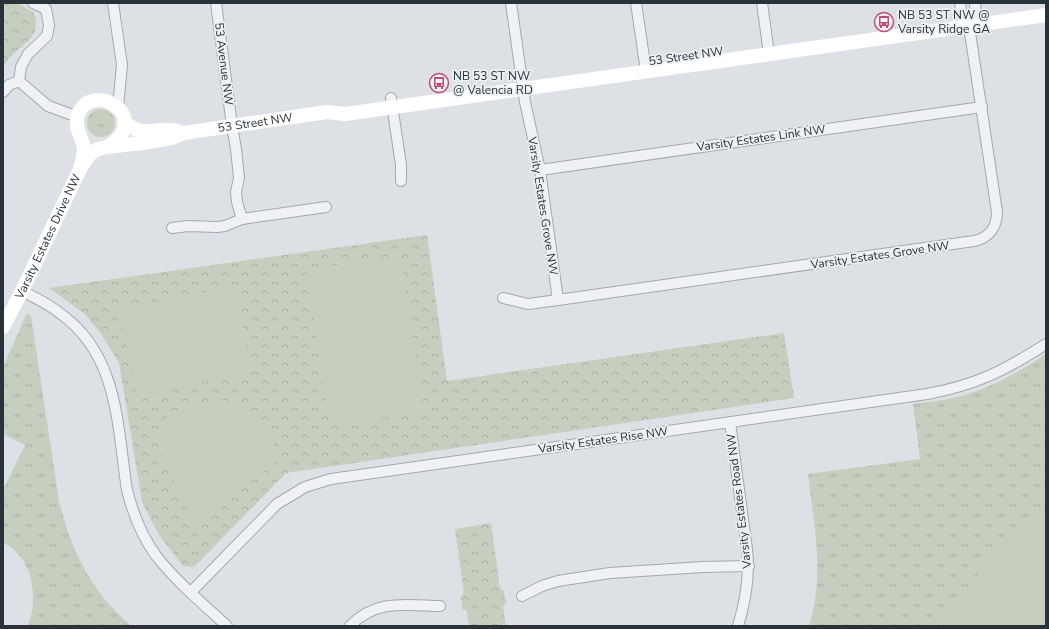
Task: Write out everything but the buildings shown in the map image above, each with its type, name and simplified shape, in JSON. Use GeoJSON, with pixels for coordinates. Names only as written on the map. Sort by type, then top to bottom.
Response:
{"type":"FeatureCollection","features":[{"type":"Feature","properties":{"kind":"street"},"geometry":{"type":"LineString","coordinates":[[19,81],[21,67],[28,54],[47,36],[49,25],[46,9],[32,3]]}},
{"type":"Feature","properties":{"kind":"street"},"geometry":{"type":"LineString","coordinates":[[113,3],[122,65],[118,107]]}},
{"type":"Feature","properties":{"kind":"street","name":"53 Avenue NW"},"geometry":{"type":"LineString","coordinates":[[216,3],[236,149],[239,178],[236,192],[237,202],[242,218]]}},
{"type":"Feature","properties":{"kind":"street","name":"Varsity Estates Grove NW"},"geometry":{"type":"LineString","coordinates":[[511,3],[522,84],[540,170],[558,300]]}},
{"type":"Feature","properties":{"kind":"street"},"geometry":{"type":"LineString","coordinates":[[636,3],[645,67]]}},
{"type":"Feature","properties":{"kind":"street"},"geometry":{"type":"LineString","coordinates":[[762,3],[768,49]]}},
{"type":"Feature","properties":{"kind":"street","name":"Varsity Estates Grove NW"},"geometry":{"type":"LineString","coordinates":[[503,298],[528,304],[981,239],[992,231],[997,218],[971,15],[960,3]]}},
{"type":"Feature","properties":{"kind":"street","name":"53 Street NW"},"geometry":{"type":"LineString","coordinates":[[107,147],[172,138],[184,133],[327,112],[345,114],[392,102],[768,49],[971,15],[1046,6]]}},
{"type":"Feature","properties":{"kind":"street","name":"53 Street NW"},"geometry":{"type":"LineString","coordinates":[[971,15],[1046,15]]}},
{"type":"Feature","properties":{"kind":"street"},"geometry":{"type":"LineString","coordinates":[[3,92],[9,85],[19,81]]}},
{"type":"Feature","properties":{"kind":"street"},"geometry":{"type":"LineString","coordinates":[[19,81],[48,106],[78,117],[82,108],[94,101],[102,100],[111,102],[118,107],[122,114],[124,130],[122,136],[116,142],[107,147]]}},
{"type":"Feature","properties":{"kind":"street"},"geometry":{"type":"LineString","coordinates":[[102,100],[119,88]]}},
{"type":"Feature","properties":{"kind":"street"},"geometry":{"type":"LineString","coordinates":[[392,102],[401,165],[401,181]]}},
{"type":"Feature","properties":{"kind":"street","name":"Varsity Estates Link NW"},"geometry":{"type":"LineString","coordinates":[[540,170],[982,107]]}},
{"type":"Feature","properties":{"kind":"street","name":"Varsity Estates Drive NW"},"geometry":{"type":"LineString","coordinates":[[78,117],[77,129],[84,148],[81,167]]}},
{"type":"Feature","properties":{"kind":"street","name":"53 Street NW"},"geometry":{"type":"LineString","coordinates":[[124,122],[133,129],[142,131],[171,129],[184,133]]}},
{"type":"Feature","properties":{"kind":"street","name":"Varsity Estates Drive NW"},"geometry":{"type":"LineString","coordinates":[[3,327],[22,291],[81,167],[90,154],[107,147]]}},
{"type":"Feature","properties":{"kind":"street"},"geometry":{"type":"LineString","coordinates":[[172,228],[196,225],[217,227],[225,226],[242,218],[326,207]]}},
{"type":"Feature","properties":{"kind":"street"},"geometry":{"type":"LineString","coordinates":[[22,291],[63,314],[80,330],[97,354],[112,389],[127,490],[140,529],[156,556],[227,626]]}},
{"type":"Feature","properties":{"kind":"street","name":"Varsity Estates Rise NW"},"geometry":{"type":"LineString","coordinates":[[191,592],[277,504],[305,487],[318,482],[340,477],[928,394],[960,387],[978,381],[1006,369],[1046,344]]}},
{"type":"Feature","properties":{"kind":"street","name":"Varsity Estates Road NW"},"geometry":{"type":"LineString","coordinates":[[730,422],[749,566],[748,585],[738,626]]}},
{"type":"Feature","properties":{"kind":"street"},"geometry":{"type":"LineString","coordinates":[[522,596],[542,586],[558,581],[610,573],[703,567],[749,566]]}},
{"type":"Feature","properties":{"kind":"street"},"geometry":{"type":"LineString","coordinates":[[350,626],[362,615],[385,605],[440,606]]}},
{"type":"Feature","properties":{"kind":"green space"},"geometry":{"type":"Polygon","coordinates":[[[3,3],[18,3],[33,12],[36,19],[35,32],[30,39],[9,58],[3,67],[3,3]]]}},
{"type":"Feature","properties":{"kind":"green space"},"geometry":{"type":"Polygon","coordinates":[[[101,109],[111,113],[115,123],[111,133],[101,137],[91,133],[87,123],[91,113],[101,109]]]}},
{"type":"Feature","properties":{"kind":"green space"},"geometry":{"type":"Polygon","coordinates":[[[427,235],[447,381],[784,333],[794,398],[286,473],[194,567],[183,566],[159,535],[142,502],[119,363],[102,335],[85,314],[49,288],[427,235]]]}},
{"type":"Feature","properties":{"kind":"green space"},"geometry":{"type":"Polygon","coordinates":[[[401,256],[423,412],[329,425],[307,269],[401,256]]]}},
{"type":"Feature","properties":{"kind":"green space"},"geometry":{"type":"Polygon","coordinates":[[[235,286],[252,372],[137,395],[120,309],[235,286]]]}},
{"type":"Feature","properties":{"kind":"green space"},"geometry":{"type":"Polygon","coordinates":[[[27,313],[31,316],[59,501],[67,528],[77,554],[90,579],[107,602],[131,626],[28,626],[33,602],[31,579],[21,558],[13,549],[3,542],[3,490],[25,445],[3,434],[3,367],[27,313]]]}},
{"type":"Feature","properties":{"kind":"green space"},"geometry":{"type":"Polygon","coordinates":[[[1046,354],[1046,626],[809,626],[814,607],[816,589],[817,550],[808,474],[920,459],[913,404],[948,399],[977,391],[1013,374],[1046,354]]]}},
{"type":"Feature","properties":{"kind":"green space"},"geometry":{"type":"Polygon","coordinates":[[[219,400],[244,405],[259,417],[281,457],[235,495],[207,513],[204,521],[190,524],[187,518],[188,510],[154,435],[168,417],[194,406],[219,400]]]}},
{"type":"Feature","properties":{"kind":"green space"},"geometry":{"type":"Polygon","coordinates":[[[1046,517],[1046,626],[938,626],[962,598],[994,555],[1035,523],[1046,517]]]}},
{"type":"Feature","properties":{"kind":"green space"},"geometry":{"type":"Polygon","coordinates":[[[491,523],[500,588],[504,591],[504,596],[507,602],[503,607],[506,626],[469,626],[467,612],[462,609],[462,602],[460,598],[464,593],[455,529],[491,523]]]}},
{"type":"Feature","properties":{"kind":"place","name":"NB 53 ST NW @ Varsity Ridge GA"},"geometry":{"type":"Point","coordinates":[884,22]}},
{"type":"Feature","properties":{"kind":"place","name":"NB 53 ST NW @ Valencia RD"},"geometry":{"type":"Point","coordinates":[439,83]}}]}
